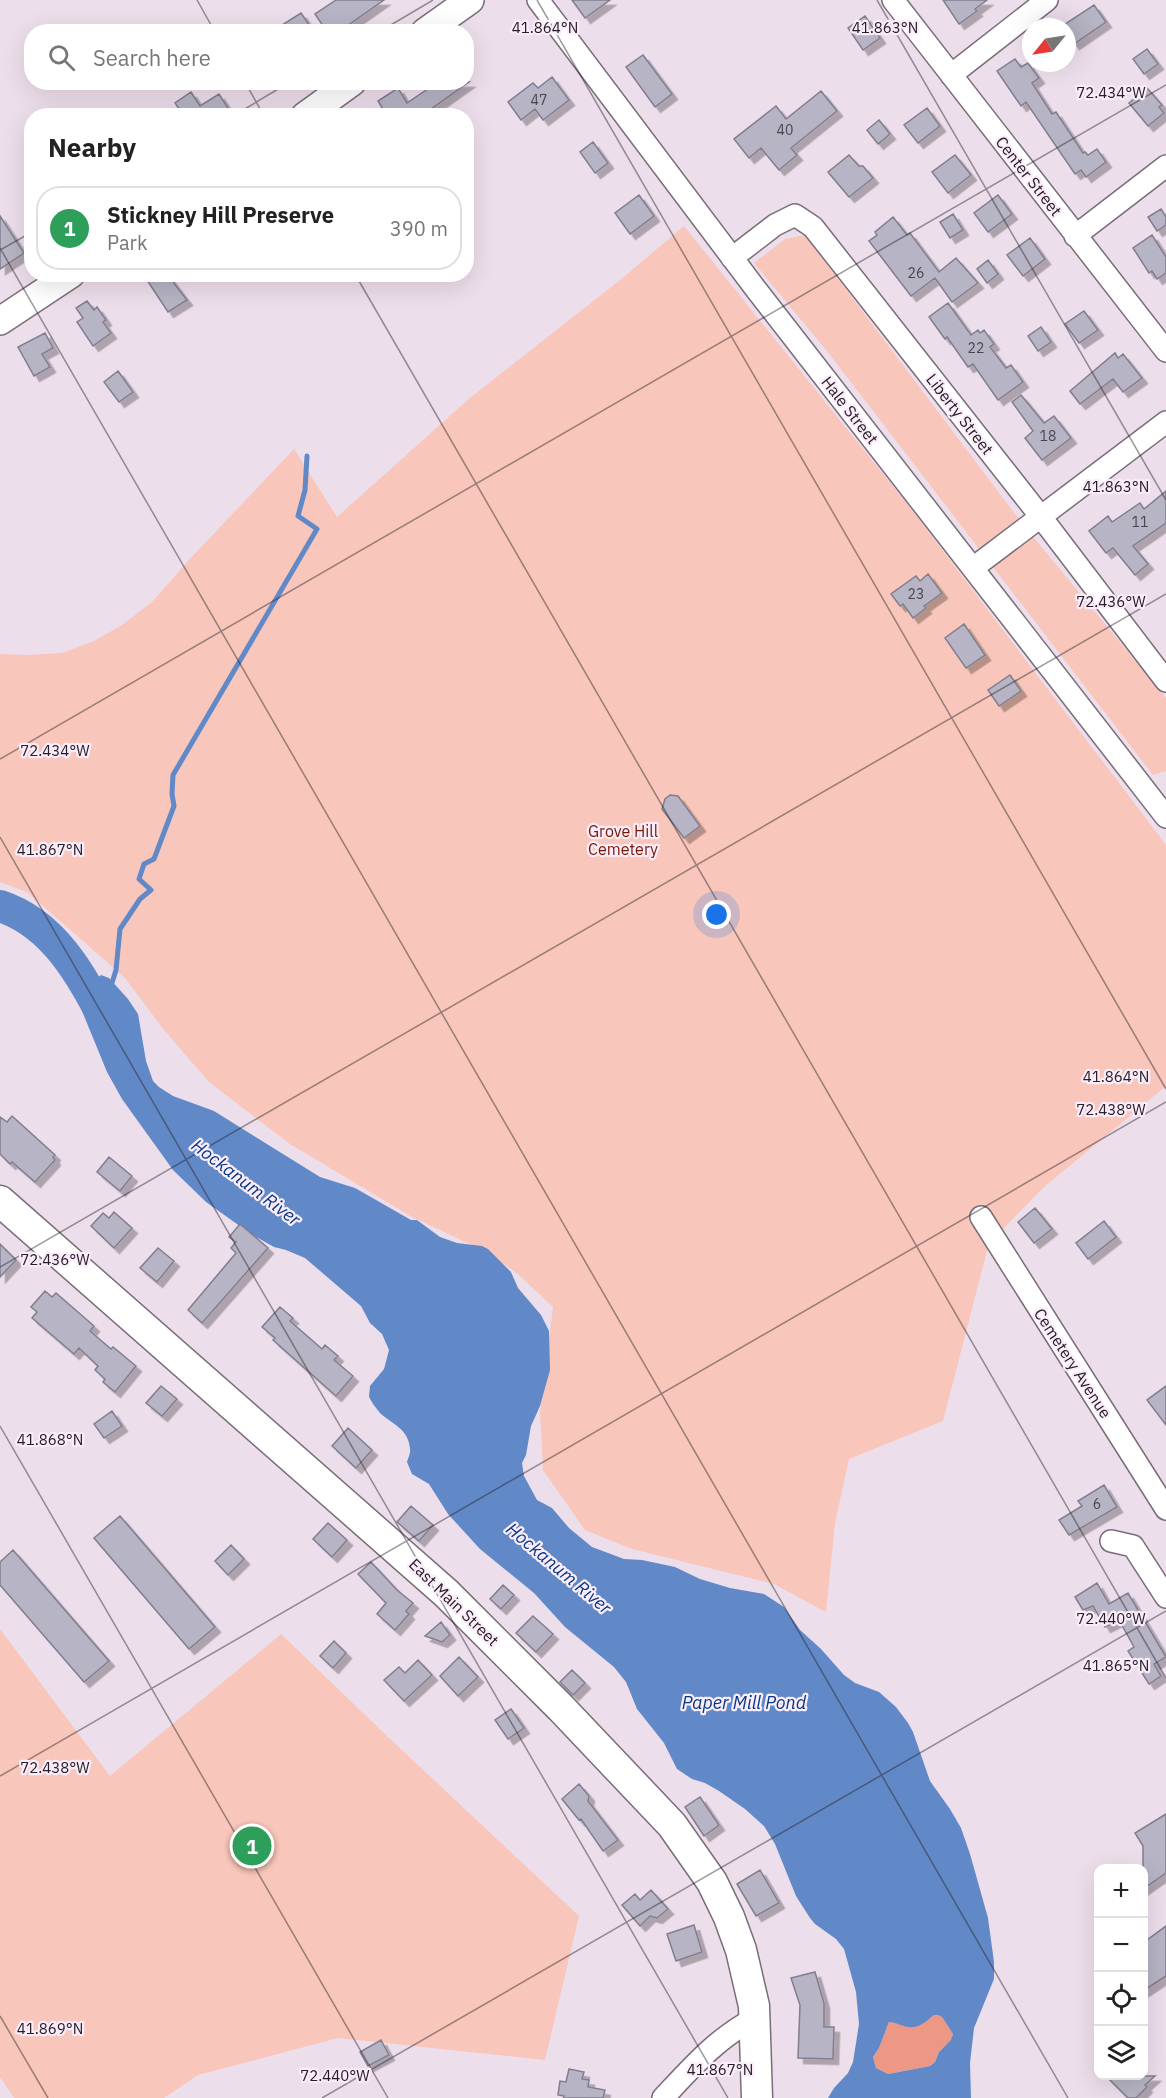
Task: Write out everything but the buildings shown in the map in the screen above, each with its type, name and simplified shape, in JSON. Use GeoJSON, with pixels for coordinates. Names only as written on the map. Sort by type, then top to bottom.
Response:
{"type":"FeatureCollection","features":[{"type":"Feature","properties":{"kind":"main road","name":"East Main Street"},"geometry":{"type":"LineString","coordinates":[[0,1201],[438,1585],[648,1798],[693,1851],[721,1898],[741,1950],[752,1990],[757,2098]]}},
{"type":"Feature","properties":{"kind":"street"},"geometry":{"type":"LineString","coordinates":[[436,24],[470,0]]}},
{"type":"Feature","properties":{"kind":"street","name":"Hale Street"},"geometry":{"type":"LineString","coordinates":[[538,0],[732,258],[973,568],[1163,806]]}},
{"type":"Feature","properties":{"kind":"street","name":"Center Street"},"geometry":{"type":"LineString","coordinates":[[893,0],[1166,351]]}},
{"type":"Feature","properties":{"kind":"street"},"geometry":{"type":"LineString","coordinates":[[951,75],[1047,0]]}},
{"type":"Feature","properties":{"kind":"street"},"geometry":{"type":"LineString","coordinates":[[316,108],[341,90]]}},
{"type":"Feature","properties":{"kind":"street"},"geometry":{"type":"LineString","coordinates":[[1075,236],[1166,166]]}},
{"type":"Feature","properties":{"kind":"street","name":"Liberty Street"},"geometry":{"type":"LineString","coordinates":[[732,258],[775,225],[795,215],[813,227],[1041,517],[1166,681]]}},
{"type":"Feature","properties":{"kind":"street"},"geometry":{"type":"LineString","coordinates":[[0,321],[58,282]]}},
{"type":"Feature","properties":{"kind":"street"},"geometry":{"type":"LineString","coordinates":[[973,568],[1166,422]]}},
{"type":"Feature","properties":{"kind":"street","name":"Cemetery Avenue"},"geometry":{"type":"LineString","coordinates":[[981,1217],[1166,1509]]}},
{"type":"Feature","properties":{"kind":"street"},"geometry":{"type":"LineString","coordinates":[[1111,1541],[1133,1546],[1166,1597]]}},
{"type":"Feature","properties":{"kind":"street"},"geometry":{"type":"LineString","coordinates":[[663,2098],[714,2044],[755,2018]]}},
{"type":"Feature","properties":{"kind":"green space","name":"Grove Hill Cemetery"},"geometry":{"type":"Polygon","coordinates":[[[684,226],[912,510],[1166,845],[1166,1086],[1043,1188],[989,1243],[943,1421],[849,1459],[835,1523],[826,1612],[774,1584],[632,1549],[585,1530],[543,1470],[540,1412],[553,1307],[518,1274],[487,1252],[412,1217],[290,1144],[209,1082],[164,1030],[125,978],[27,892],[0,882],[0,654],[62,653],[94,641],[122,625],[152,602],[294,449],[337,517],[471,397],[619,281],[684,226]]]}},
{"type":"Feature","properties":{"kind":"green space"},"geometry":{"type":"Polygon","coordinates":[[[805,235],[1021,522],[1166,698],[1166,771],[1153,775],[827,351],[754,263],[785,239],[805,235]]]}},
{"type":"Feature","properties":{"kind":"green space"},"geometry":{"type":"Polygon","coordinates":[[[0,1629],[110,1776],[281,1634],[579,1916],[545,2060],[338,2038],[198,2075],[164,2098],[14,2098],[0,2077],[0,1629]]]}},
{"type":"Feature","properties":{"kind":"shaded area"},"geometry":{"type":"Polygon","coordinates":[[[934,2015],[942,2017],[953,2034],[952,2040],[939,2052],[935,2062],[930,2066],[888,2074],[876,2068],[873,2057],[889,2022],[913,2027],[934,2015]]]}},
{"type":"Feature","properties":{"kind":"water","name":"Paper Mill Pond"},"geometry":{"type":"Polygon","coordinates":[[[101,975],[109,978],[128,999],[138,1014],[146,1061],[153,1081],[159,1087],[173,1096],[214,1111],[320,1177],[355,1188],[411,1220],[417,1220],[440,1237],[488,1249],[511,1272],[518,1288],[541,1315],[549,1331],[550,1370],[540,1406],[531,1426],[526,1455],[522,1463],[524,1476],[537,1500],[552,1508],[569,1528],[592,1547],[624,1559],[642,1560],[675,1567],[700,1579],[730,1588],[764,1594],[784,1607],[800,1630],[844,1675],[855,1683],[879,1692],[896,1707],[913,1732],[930,1781],[961,1828],[988,1918],[994,1979],[974,2028],[970,2063],[971,2098],[828,2098],[848,2073],[853,2062],[859,2024],[856,1992],[844,1949],[836,1939],[810,1918],[796,1896],[775,1844],[764,1826],[719,1791],[692,1779],[677,1769],[664,1743],[637,1709],[626,1682],[614,1667],[565,1627],[534,1593],[480,1549],[448,1514],[429,1484],[412,1474],[407,1462],[410,1451],[407,1436],[380,1413],[369,1397],[370,1386],[384,1369],[389,1350],[382,1334],[370,1323],[361,1306],[305,1258],[274,1247],[251,1234],[206,1202],[173,1170],[122,1099],[107,1072],[82,1011],[81,999],[87,987],[101,975]],[[934,2015],[915,2027],[889,2022],[873,2057],[876,2068],[888,2074],[930,2066],[935,2062],[939,2052],[951,2040],[953,2034],[942,2017],[934,2015]]]}},
{"type":"Feature","properties":{"kind":"waterway"},"geometry":{"type":"LineString","coordinates":[[111,986],[116,970],[120,929],[140,899],[151,890],[139,879],[144,864],[154,859],[174,806],[173,775],[317,529],[298,516],[305,490],[307,456]]}},
{"type":"Feature","properties":{"kind":"waterway","name":"Hockanum River"},"geometry":{"type":"LineString","coordinates":[[0,906],[36,925],[65,954],[107,1024]]}},
{"type":"Feature","properties":{"kind":"place","name":"Stickney Hill Preserve"},"geometry":{"type":"Point","coordinates":[252,1846]}}]}
